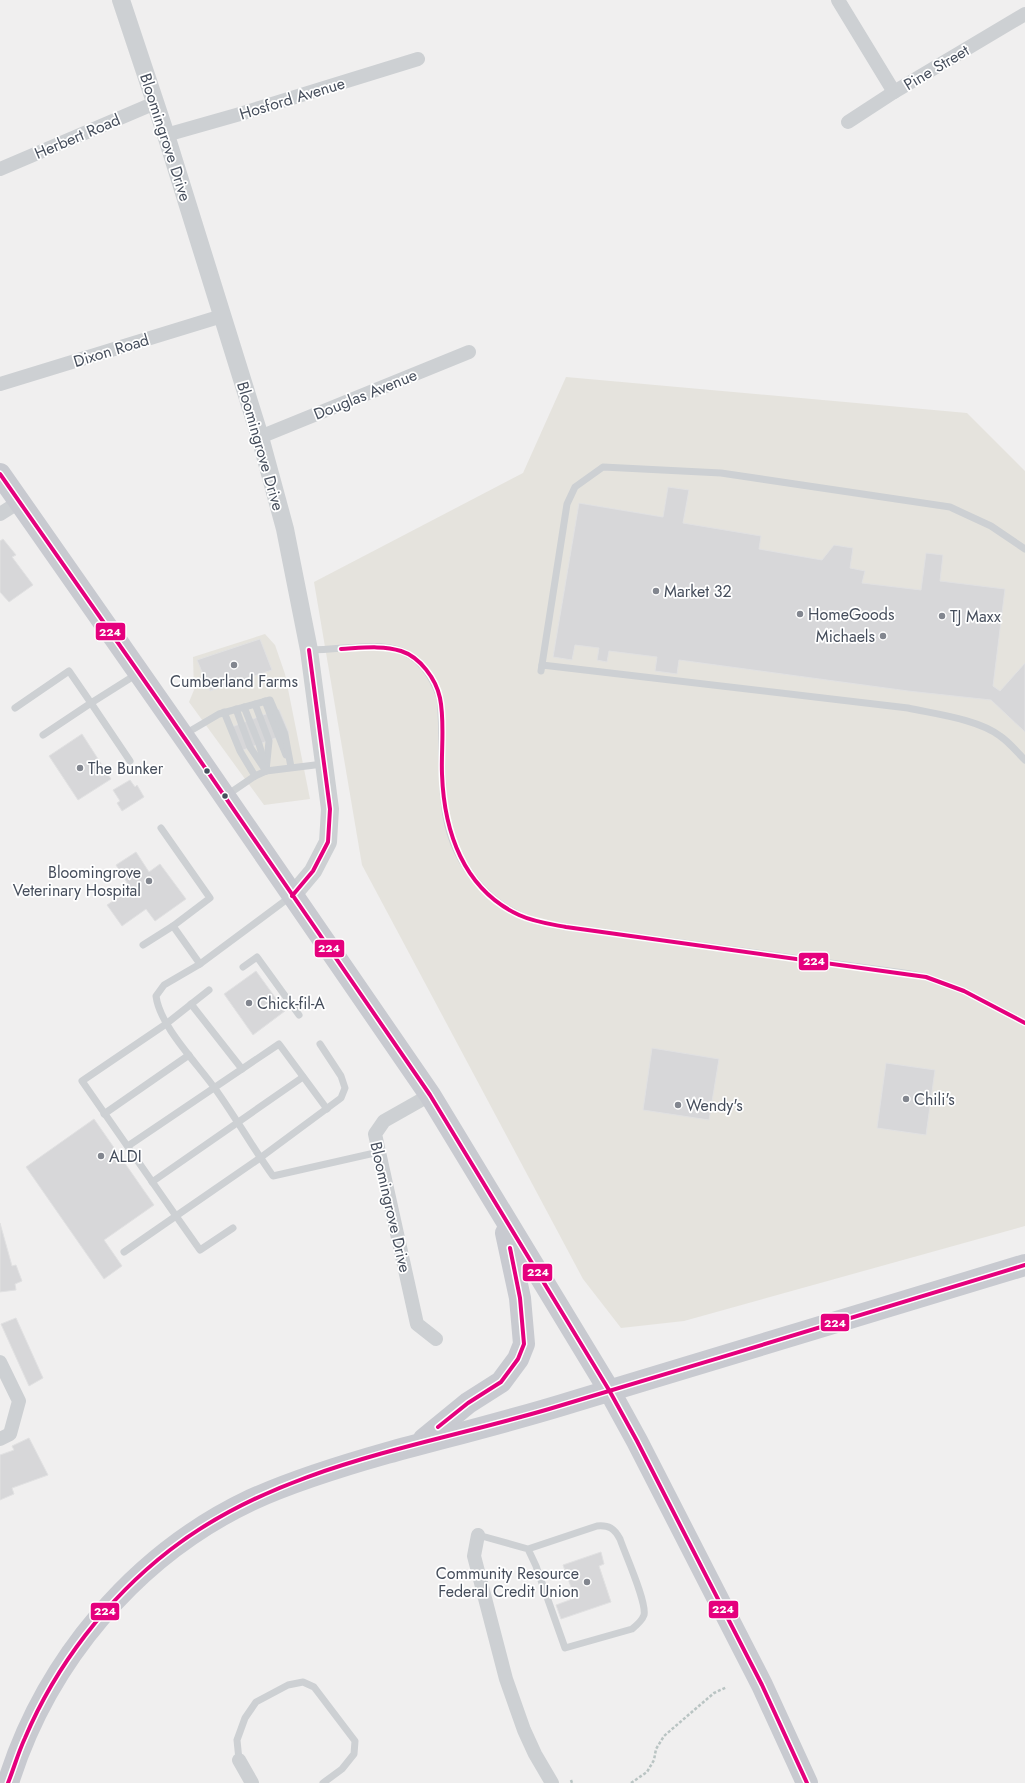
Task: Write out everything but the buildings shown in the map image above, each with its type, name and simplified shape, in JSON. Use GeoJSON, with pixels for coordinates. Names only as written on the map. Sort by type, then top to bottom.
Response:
{"type":"FeatureCollection","features":[{"type":"Feature","properties":{"kind":"main road"},"geometry":{"type":"LineString","coordinates":[[0,474],[183,735],[292,896],[430,1094],[609,1390],[651,1468],[762,1685],[806,1783]]}},
{"type":"Feature","properties":{"kind":"main road"},"geometry":{"type":"LineString","coordinates":[[415,1446],[468,1403],[501,1382],[518,1359],[524,1344],[520,1298],[500,1211]]}},
{"type":"Feature","properties":{"kind":"main road"},"geometry":{"type":"LineString","coordinates":[[8,1783],[26,1735],[41,1703],[60,1670],[80,1641],[104,1612],[130,1584],[158,1560],[219,1518],[250,1501],[321,1473],[609,1390],[1025,1265]]}},
{"type":"Feature","properties":{"kind":"street","name":"Bloomingrove Drive"},"geometry":{"type":"LineString","coordinates":[[121,0],[166,135],[260,437],[285,529],[309,650],[330,809],[328,842],[313,871],[292,896]]}},
{"type":"Feature","properties":{"kind":"street"},"geometry":{"type":"LineString","coordinates":[[838,0],[894,92]]}},
{"type":"Feature","properties":{"kind":"street","name":"Pine Street"},"geometry":{"type":"LineString","coordinates":[[848,122],[894,92],[1025,14]]}},
{"type":"Feature","properties":{"kind":"street","name":"Hosford Avenue"},"geometry":{"type":"LineString","coordinates":[[166,135],[240,114],[418,59]]}},
{"type":"Feature","properties":{"kind":"street","name":"Herbert Road"},"geometry":{"type":"LineString","coordinates":[[0,169],[155,103]]}},
{"type":"Feature","properties":{"kind":"street","name":"Dixon Road"},"geometry":{"type":"LineString","coordinates":[[0,384],[222,316]]}},
{"type":"Feature","properties":{"kind":"street","name":"Douglas Avenue"},"geometry":{"type":"LineString","coordinates":[[260,437],[469,352]]}},
{"type":"Feature","properties":{"kind":"street"},"geometry":{"type":"LineString","coordinates":[[0,514],[19,502]]}},
{"type":"Feature","properties":{"kind":"street","name":"Bloomingrove Drive"},"geometry":{"type":"LineString","coordinates":[[430,1094],[384,1121],[375,1134],[417,1324],[436,1339]]}},
{"type":"Feature","properties":{"kind":"street"},"geometry":{"type":"LineString","coordinates":[[0,1362],[19,1401],[10,1434],[0,1439]]}},
{"type":"Feature","properties":{"kind":"street"},"geometry":{"type":"LineString","coordinates":[[478,1535],[474,1556],[506,1679],[530,1742],[552,1783]]}},
{"type":"Feature","properties":{"kind":"street"},"geometry":{"type":"LineString","coordinates":[[239,1760],[252,1783]]}},
{"type":"Feature","properties":{"kind":"lane"},"geometry":{"type":"LineString","coordinates":[[1025,549],[991,526],[950,507],[721,472],[603,467],[576,487],[567,504],[542,668],[908,708],[959,719],[988,729],[1000,736],[1025,760]]}},
{"type":"Feature","properties":{"kind":"lane"},"geometry":{"type":"LineString","coordinates":[[309,650],[385,647],[401,650],[415,658],[426,669],[435,683],[440,698],[444,797],[446,816],[451,836],[458,854],[468,871],[497,901],[516,913],[536,921],[566,927],[857,965],[926,977],[964,991],[1025,1023]]}},
{"type":"Feature","properties":{"kind":"lane"},"geometry":{"type":"LineString","coordinates":[[14,708],[70,671],[130,761]]}},
{"type":"Feature","properties":{"kind":"lane"},"geometry":{"type":"LineString","coordinates":[[43,734],[139,673]]}},
{"type":"Feature","properties":{"kind":"lane"},"geometry":{"type":"LineString","coordinates":[[183,735],[224,712],[270,700],[276,710],[285,735],[291,767]]}},
{"type":"Feature","properties":{"kind":"lane"},"geometry":{"type":"LineString","coordinates":[[255,704],[269,741],[266,771]]}},
{"type":"Feature","properties":{"kind":"lane"},"geometry":{"type":"LineString","coordinates":[[244,707],[258,744],[266,771]]}},
{"type":"Feature","properties":{"kind":"lane"},"geometry":{"type":"LineString","coordinates":[[236,709],[250,747],[266,771]]}},
{"type":"Feature","properties":{"kind":"lane"},"geometry":{"type":"LineString","coordinates":[[224,712],[240,751],[255,776]]}},
{"type":"Feature","properties":{"kind":"lane"},"geometry":{"type":"LineString","coordinates":[[225,797],[255,776],[266,771],[323,764]]}},
{"type":"Feature","properties":{"kind":"lane"},"geometry":{"type":"LineString","coordinates":[[143,945],[173,926],[210,898],[161,828]]}},
{"type":"Feature","properties":{"kind":"lane"},"geometry":{"type":"LineString","coordinates":[[292,896],[200,964],[164,985],[156,996],[157,1006],[166,1024],[215,1089],[273,1176],[379,1152]]}},
{"type":"Feature","properties":{"kind":"lane"},"geometry":{"type":"LineString","coordinates":[[173,926],[200,964]]}},
{"type":"Feature","properties":{"kind":"lane"},"geometry":{"type":"LineString","coordinates":[[243,967],[256,957],[299,1015]]}},
{"type":"Feature","properties":{"kind":"lane"},"geometry":{"type":"LineString","coordinates":[[209,990],[166,1024],[82,1081],[200,1250],[233,1228]]}},
{"type":"Feature","properties":{"kind":"lane"},"geometry":{"type":"LineString","coordinates":[[192,1004],[242,1069]]}},
{"type":"Feature","properties":{"kind":"lane"},"geometry":{"type":"LineString","coordinates":[[128,1146],[215,1089],[279,1044],[327,1109]]}},
{"type":"Feature","properties":{"kind":"lane"},"geometry":{"type":"LineString","coordinates":[[124,1252],[260,1158],[341,1098],[345,1088],[337,1067],[320,1044]]}},
{"type":"Feature","properties":{"kind":"lane"},"geometry":{"type":"LineString","coordinates":[[104,1114],[189,1054]]}},
{"type":"Feature","properties":{"kind":"lane"},"geometry":{"type":"LineString","coordinates":[[152,1182],[303,1077]]}},
{"type":"Feature","properties":{"kind":"lane"},"geometry":{"type":"LineString","coordinates":[[478,1535],[528,1549],[597,1526],[608,1526],[616,1531],[620,1539],[642,1601],[644,1614],[640,1623],[632,1629],[564,1648],[536,1566],[528,1549]]}},
{"type":"Feature","properties":{"kind":"lane"},"geometry":{"type":"LineString","coordinates":[[239,1760],[237,1740],[244,1718],[256,1702],[288,1685],[303,1682],[314,1687],[355,1741],[354,1754],[342,1769],[323,1783]]}},
{"type":"Feature","properties":{"kind":"path"},"geometry":{"type":"LineString","coordinates":[[631,1783],[647,1772],[654,1760],[656,1749],[664,1736],[714,1693],[727,1687]]}},
{"type":"Feature","properties":{"kind":"shaded area"},"geometry":{"type":"Polygon","coordinates":[[[566,377],[967,413],[1025,471],[1025,1226],[684,1321],[621,1328],[583,1279],[362,865],[314,582],[523,473],[566,377]]]}},
{"type":"Feature","properties":{"kind":"shaded area"},"geometry":{"type":"Polygon","coordinates":[[[265,634],[275,645],[285,674],[310,799],[264,805],[189,702],[194,690],[193,657],[265,634]]]}},
{"type":"Feature","properties":{"kind":"transit line","name":"224"},"geometry":{"type":"LineString","coordinates":[[0,474],[188,743],[430,1095],[609,1390],[637,1441],[762,1685],[807,1783]]}},
{"type":"Feature","properties":{"kind":"transit line","name":"224"},"geometry":{"type":"LineString","coordinates":[[341,649],[379,647],[401,651],[415,658],[431,676],[440,698],[443,726],[442,774],[447,816],[452,837],[460,856],[471,874],[484,890],[500,904],[519,915],[536,921],[566,927],[926,977],[964,991],[1025,1023]]}},
{"type":"Feature","properties":{"kind":"transit line","name":"224"},"geometry":{"type":"LineString","coordinates":[[292,896],[313,871],[328,842],[330,809],[309,650]]}},
{"type":"Feature","properties":{"kind":"transit line","name":"224"},"geometry":{"type":"LineString","coordinates":[[438,1427],[468,1403],[501,1382],[518,1359],[524,1344],[520,1298],[510,1248]]}},
{"type":"Feature","properties":{"kind":"transit line","name":"224"},"geometry":{"type":"LineString","coordinates":[[8,1783],[20,1749],[52,1685],[68,1659],[105,1612],[147,1569],[170,1550],[212,1521],[257,1498],[303,1478],[352,1462],[549,1409],[1025,1265]]}},
{"type":"Feature","properties":{"kind":"place","name":"Market 32"},"geometry":{"type":"Point","coordinates":[656,591]}},
{"type":"Feature","properties":{"kind":"place","name":"HomeGoods"},"geometry":{"type":"Point","coordinates":[800,614]}},
{"type":"Feature","properties":{"kind":"place","name":"TJ Maxx"},"geometry":{"type":"Point","coordinates":[942,616]}},
{"type":"Feature","properties":{"kind":"place","name":"Michaels"},"geometry":{"type":"Point","coordinates":[883,636]}},
{"type":"Feature","properties":{"kind":"place","name":"Cumberland Farms"},"geometry":{"type":"Point","coordinates":[234,665]}},
{"type":"Feature","properties":{"kind":"place","name":"The Bunker"},"geometry":{"type":"Point","coordinates":[80,768]}},
{"type":"Feature","properties":{"kind":"place","name":"Bloomingrove Veterinary Hospital"},"geometry":{"type":"Point","coordinates":[149,881]}},
{"type":"Feature","properties":{"kind":"place","name":"Chick-fil-A"},"geometry":{"type":"Point","coordinates":[249,1003]}},
{"type":"Feature","properties":{"kind":"place","name":"Chili's"},"geometry":{"type":"Point","coordinates":[906,1099]}},
{"type":"Feature","properties":{"kind":"place","name":"Wendy's"},"geometry":{"type":"Point","coordinates":[678,1105]}},
{"type":"Feature","properties":{"kind":"place","name":"ALDI"},"geometry":{"type":"Point","coordinates":[101,1156]}},
{"type":"Feature","properties":{"kind":"place","name":"Community Resource Federal Credit Union"},"geometry":{"type":"Point","coordinates":[587,1582]}}]}
